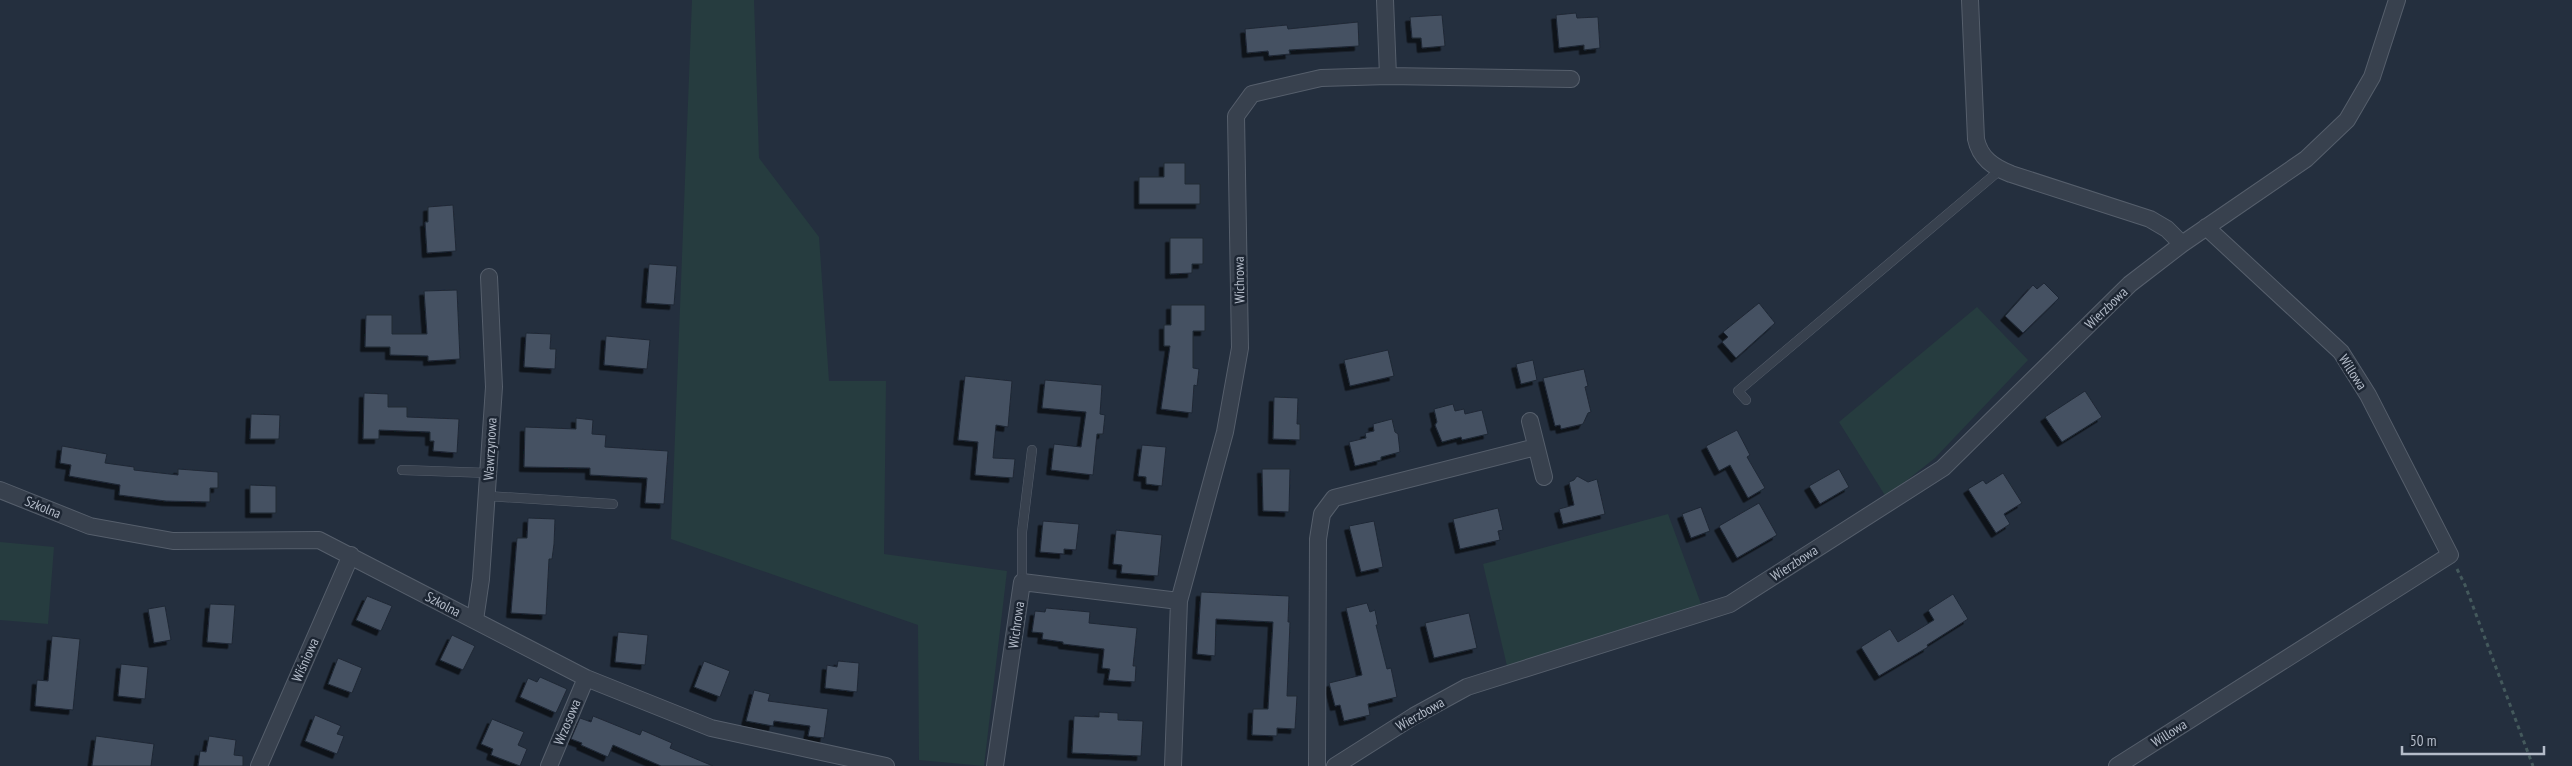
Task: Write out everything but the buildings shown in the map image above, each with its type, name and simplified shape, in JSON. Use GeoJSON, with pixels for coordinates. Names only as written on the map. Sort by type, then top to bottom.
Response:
{"type":"FeatureCollection","features":[{"type":"Feature","properties":{"kind":"street"},"geometry":{"type":"LineString","coordinates":[[1385,0],[1388,76]]}},
{"type":"Feature","properties":{"kind":"street"},"geometry":{"type":"LineString","coordinates":[[1970,0],[1976,139],[1983,156],[2000,170],[2150,219],[2167,229],[2182,244]]}},
{"type":"Feature","properties":{"kind":"street","name":"Wierzbowa"},"geometry":{"type":"LineString","coordinates":[[1335,766],[1414,716],[1467,687],[1730,604],[1943,468],[2130,284],[2206,226],[2306,159],[2347,120],[2372,77],[2397,0]]}},
{"type":"Feature","properties":{"kind":"street","name":"Wichrowa"},"geometry":{"type":"LineString","coordinates":[[1174,766],[1179,601],[1225,432],[1240,348],[1236,116],[1252,94],[1321,78],[1388,76],[1571,79]]}},
{"type":"Feature","properties":{"kind":"street","name":"Willowa"},"geometry":{"type":"LineString","coordinates":[[2117,766],[2450,555],[2368,395],[2341,352],[2206,226]]}},
{"type":"Feature","properties":{"kind":"street","name":"Wawrzynowa"},"geometry":{"type":"LineString","coordinates":[[474,620],[481,579],[494,387],[489,276]]}},
{"type":"Feature","properties":{"kind":"street"},"geometry":{"type":"LineString","coordinates":[[1530,422],[1544,477]]}},
{"type":"Feature","properties":{"kind":"street"},"geometry":{"type":"LineString","coordinates":[[1317,766],[1318,540],[1322,514],[1334,498],[1536,447]]}},
{"type":"Feature","properties":{"kind":"street","name":"Szkolna"},"geometry":{"type":"LineString","coordinates":[[0,490],[90,526],[173,541],[319,540],[586,678],[711,728],[880,766]]}},
{"type":"Feature","properties":{"kind":"street","name":"Wiśniowa"},"geometry":{"type":"LineString","coordinates":[[259,766],[351,555]]}},
{"type":"Feature","properties":{"kind":"street","name":"Wichrowa"},"geometry":{"type":"LineString","coordinates":[[995,766],[1022,582],[1179,601]]}},
{"type":"Feature","properties":{"kind":"street","name":"Wrzosowa"},"geometry":{"type":"LineString","coordinates":[[549,766],[586,678]]}},
{"type":"Feature","properties":{"kind":"lane"},"geometry":{"type":"LineString","coordinates":[[1746,400],[1738,391],[2000,170]]}},
{"type":"Feature","properties":{"kind":"lane"},"geometry":{"type":"LineString","coordinates":[[1022,582],[1022,532],[1032,450]]}},
{"type":"Feature","properties":{"kind":"lane"},"geometry":{"type":"LineString","coordinates":[[402,470],[489,473]]}},
{"type":"Feature","properties":{"kind":"lane"},"geometry":{"type":"LineString","coordinates":[[487,496],[613,504]]}},
{"type":"Feature","properties":{"kind":"path"},"geometry":{"type":"LineString","coordinates":[[2450,555],[2465,584],[2533,766]]}},
{"type":"Feature","properties":{"kind":"green space"},"geometry":{"type":"Polygon","coordinates":[[[692,0],[754,0],[759,158],[819,237],[829,381],[886,381],[884,554],[1007,571],[984,766],[919,760],[918,625],[671,539],[692,0]]]}},
{"type":"Feature","properties":{"kind":"green space"},"geometry":{"type":"Polygon","coordinates":[[[1977,307],[2028,360],[1935,458],[1886,497],[1839,422],[1977,307]]]}},
{"type":"Feature","properties":{"kind":"green space"},"geometry":{"type":"Polygon","coordinates":[[[1668,514],[1701,604],[1673,618],[1507,666],[1483,564],[1668,514]]]}},
{"type":"Feature","properties":{"kind":"green space"},"geometry":{"type":"Polygon","coordinates":[[[0,542],[54,547],[48,624],[0,620],[0,542]]]}}]}
